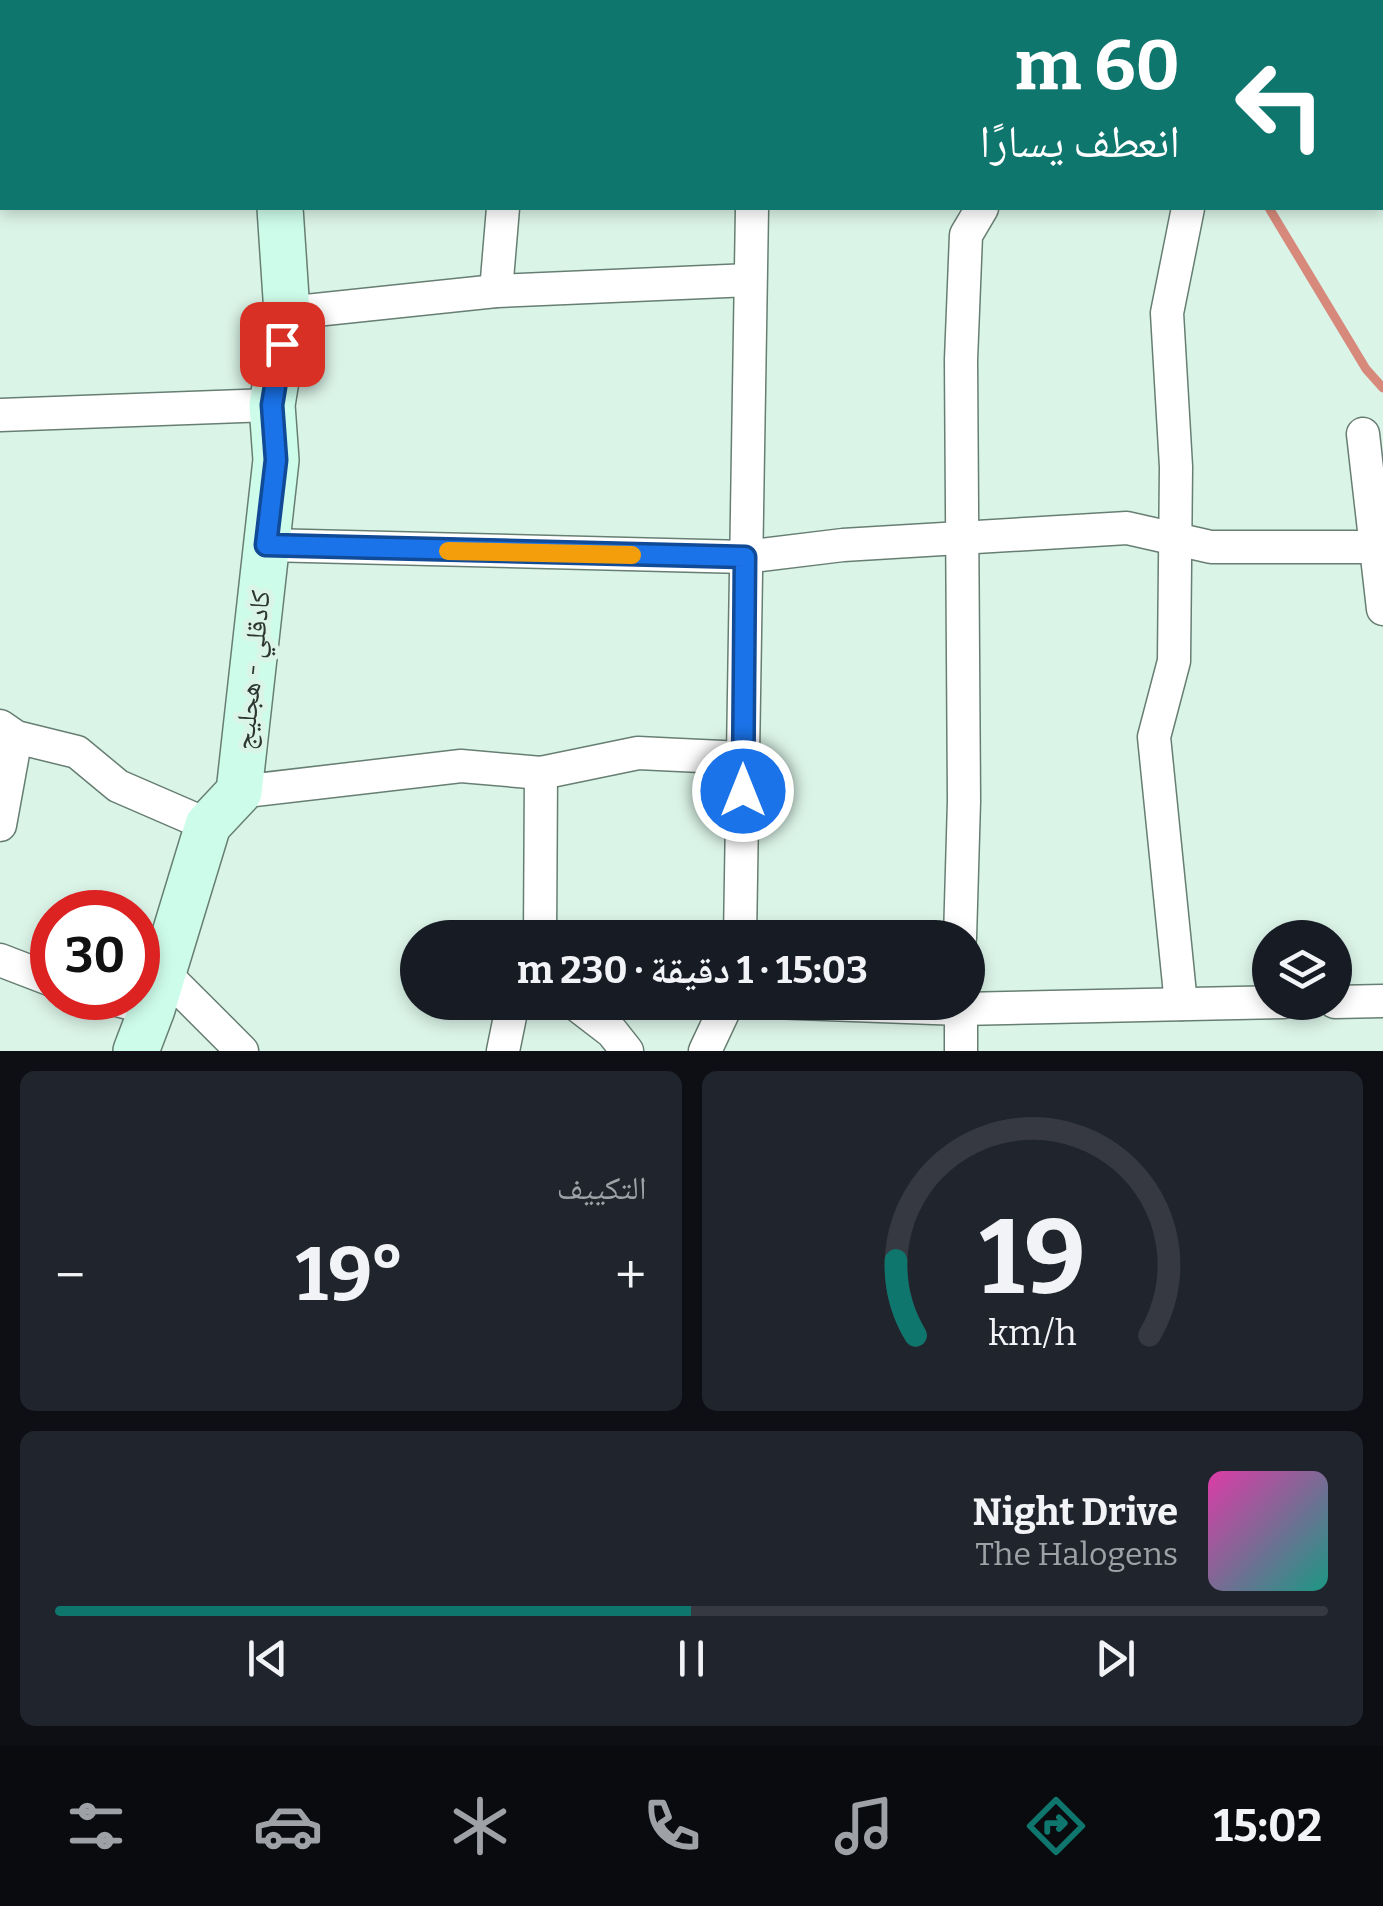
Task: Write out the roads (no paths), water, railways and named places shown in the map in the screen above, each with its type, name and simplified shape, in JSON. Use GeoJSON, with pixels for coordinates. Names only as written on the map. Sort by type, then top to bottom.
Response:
{"type":"FeatureCollection","features":[{"type":"Feature","properties":{"kind":"street","name":"كادقلي - هجليج"},"geometry":{"type":"LineString","coordinates":[[239,792],[276,460],[272,405],[287,313],[280,210]]}},
{"type":"Feature","properties":{"kind":"street"},"geometry":{"type":"LineString","coordinates":[[496,292],[503,210]]}},
{"type":"Feature","properties":{"kind":"street"},"geometry":{"type":"LineString","coordinates":[[740,920],[752,210]]}},
{"type":"Feature","properties":{"kind":"street"},"geometry":{"type":"LineString","coordinates":[[960,920],[964,538],[961,360],[966,235],[981,210]]}},
{"type":"Feature","properties":{"kind":"street"},"geometry":{"type":"LineString","coordinates":[[1181,1004],[1154,737],[1174,661],[1176,466],[1167,313],[1188,210]]}},
{"type":"Feature","properties":{"kind":"street"},"geometry":{"type":"LineString","coordinates":[[287,313],[496,292],[750,280]]}},
{"type":"Feature","properties":{"kind":"street"},"geometry":{"type":"LineString","coordinates":[[0,414],[272,405]]}},
{"type":"Feature","properties":{"kind":"street"},"geometry":{"type":"LineString","coordinates":[[1363,434],[1383,610]]}},
{"type":"Feature","properties":{"kind":"street"},"geometry":{"type":"LineString","coordinates":[[266,545],[745,557],[842,546],[1126,528],[1211,548],[1377,547]]}},
{"type":"Feature","properties":{"kind":"street"},"geometry":{"type":"LineString","coordinates":[[0,825],[8,732],[76,752],[118,786],[208,826]]}},
{"type":"Feature","properties":{"kind":"street"},"geometry":{"type":"LineString","coordinates":[[160,984],[208,826],[239,792],[461,766],[541,773],[638,753],[743,758]]}},
{"type":"Feature","properties":{"kind":"street"},"geometry":{"type":"LineString","coordinates":[[540,920],[541,773]]}},
{"type":"Feature","properties":{"kind":"street"},"geometry":{"type":"LineString","coordinates":[[0,960],[30,972]]}},
{"type":"Feature","properties":{"kind":"street"},"geometry":{"type":"LineString","coordinates":[[160,992],[242,1051]]}},
{"type":"Feature","properties":{"kind":"street"},"geometry":{"type":"LineString","coordinates":[[1352,1002],[1383,1001]]}},
{"type":"Feature","properties":{"kind":"street"},"geometry":{"type":"LineString","coordinates":[[985,1006],[1252,1003]]}},
{"type":"Feature","properties":{"kind":"street"},"geometry":{"type":"LineString","coordinates":[[136,1051],[147,1020]]}},
{"type":"Feature","properties":{"kind":"street"},"geometry":{"type":"LineString","coordinates":[[503,1051],[509,1020]]}},
{"type":"Feature","properties":{"kind":"street"},"geometry":{"type":"LineString","coordinates":[[597,1020],[627,1051]]}},
{"type":"Feature","properties":{"kind":"street"},"geometry":{"type":"LineString","coordinates":[[705,1051],[720,1020]]}},
{"type":"Feature","properties":{"kind":"street"},"geometry":{"type":"LineString","coordinates":[[961,1020],[961,1051]]}},
{"type":"Feature","properties":{"kind":"waterway"},"geometry":{"type":"LineString","coordinates":[[1270,210],[1366,369],[1383,388]]}}]}
